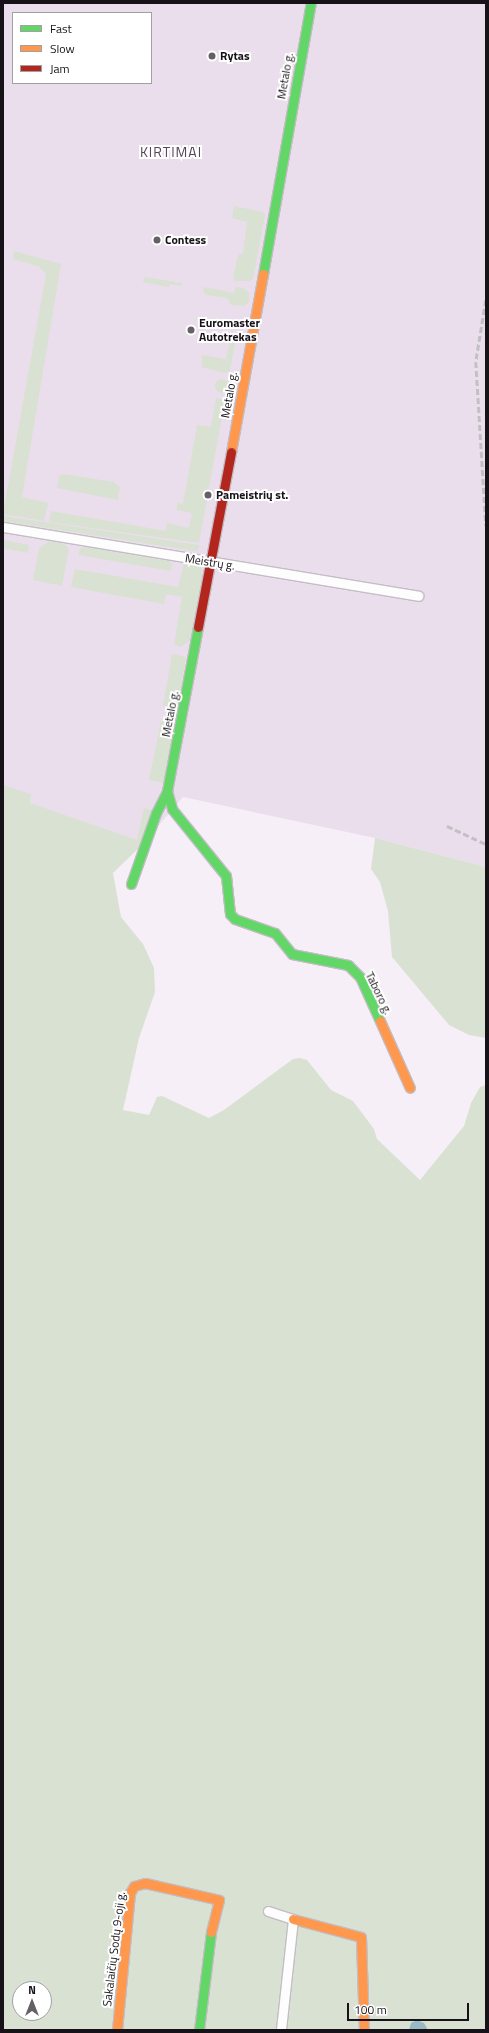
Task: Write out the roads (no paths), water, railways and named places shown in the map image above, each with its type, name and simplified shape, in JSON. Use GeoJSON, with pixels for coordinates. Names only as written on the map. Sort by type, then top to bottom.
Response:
{"type":"FeatureCollection","features":[{"type":"Feature","properties":{"kind":"street","name":"Metalo g."},"geometry":{"type":"LineString","coordinates":[[167,791],[211,562],[311,3]]}},
{"type":"Feature","properties":{"kind":"street","name":"Meistrų g."},"geometry":{"type":"LineString","coordinates":[[3,527],[418,596]]}},
{"type":"Feature","properties":{"kind":"street"},"geometry":{"type":"LineString","coordinates":[[131,884],[156,813],[167,791]]}},
{"type":"Feature","properties":{"kind":"street","name":"Taboro g."},"geometry":{"type":"LineString","coordinates":[[167,791],[172,808],[226,876],[229,886],[230,914],[235,919],[276,933],[292,954],[348,965],[360,977],[410,1088]]}},
{"type":"Feature","properties":{"kind":"street","name":"Sakalaičių Sodų 9-oji g."},"geometry":{"type":"LineString","coordinates":[[117,2030],[130,1893],[134,1886],[145,1883],[219,1900],[212,1923],[199,2030]]}},
{"type":"Feature","properties":{"kind":"street"},"geometry":{"type":"LineString","coordinates":[[268,1911],[361,1937],[364,2030]]}},
{"type":"Feature","properties":{"kind":"street"},"geometry":{"type":"LineString","coordinates":[[281,2030],[293,1919]]}},
{"type":"Feature","properties":{"kind":"water"},"geometry":{"type":"Polygon","coordinates":[[[417,2020],[424,2023],[428,2030],[409,2030],[411,2023],[417,2020]]]}},
{"type":"Feature","properties":{"kind":"railway"},"geometry":{"type":"LineString","coordinates":[[486,300],[476,362],[486,526]]}},
{"type":"Feature","properties":{"kind":"railway"},"geometry":{"type":"LineString","coordinates":[[447,826],[486,844]]}},
{"type":"Feature","properties":{"kind":"place","name":"Rytas"},"geometry":{"type":"Point","coordinates":[212,56]}},
{"type":"Feature","properties":{"kind":"place","name":"Contess"},"geometry":{"type":"Point","coordinates":[157,240]}},
{"type":"Feature","properties":{"kind":"place","name":"Euromaster Autotrekas"},"geometry":{"type":"Point","coordinates":[191,330]}},
{"type":"Feature","properties":{"kind":"place","name":"Pameistrių st."},"geometry":{"type":"Point","coordinates":[208,495]}},
{"type":"Feature","properties":{"kind":"district","name":"KIRTIMAI"},"geometry":{"type":"Point","coordinates":[171,152]}}]}
